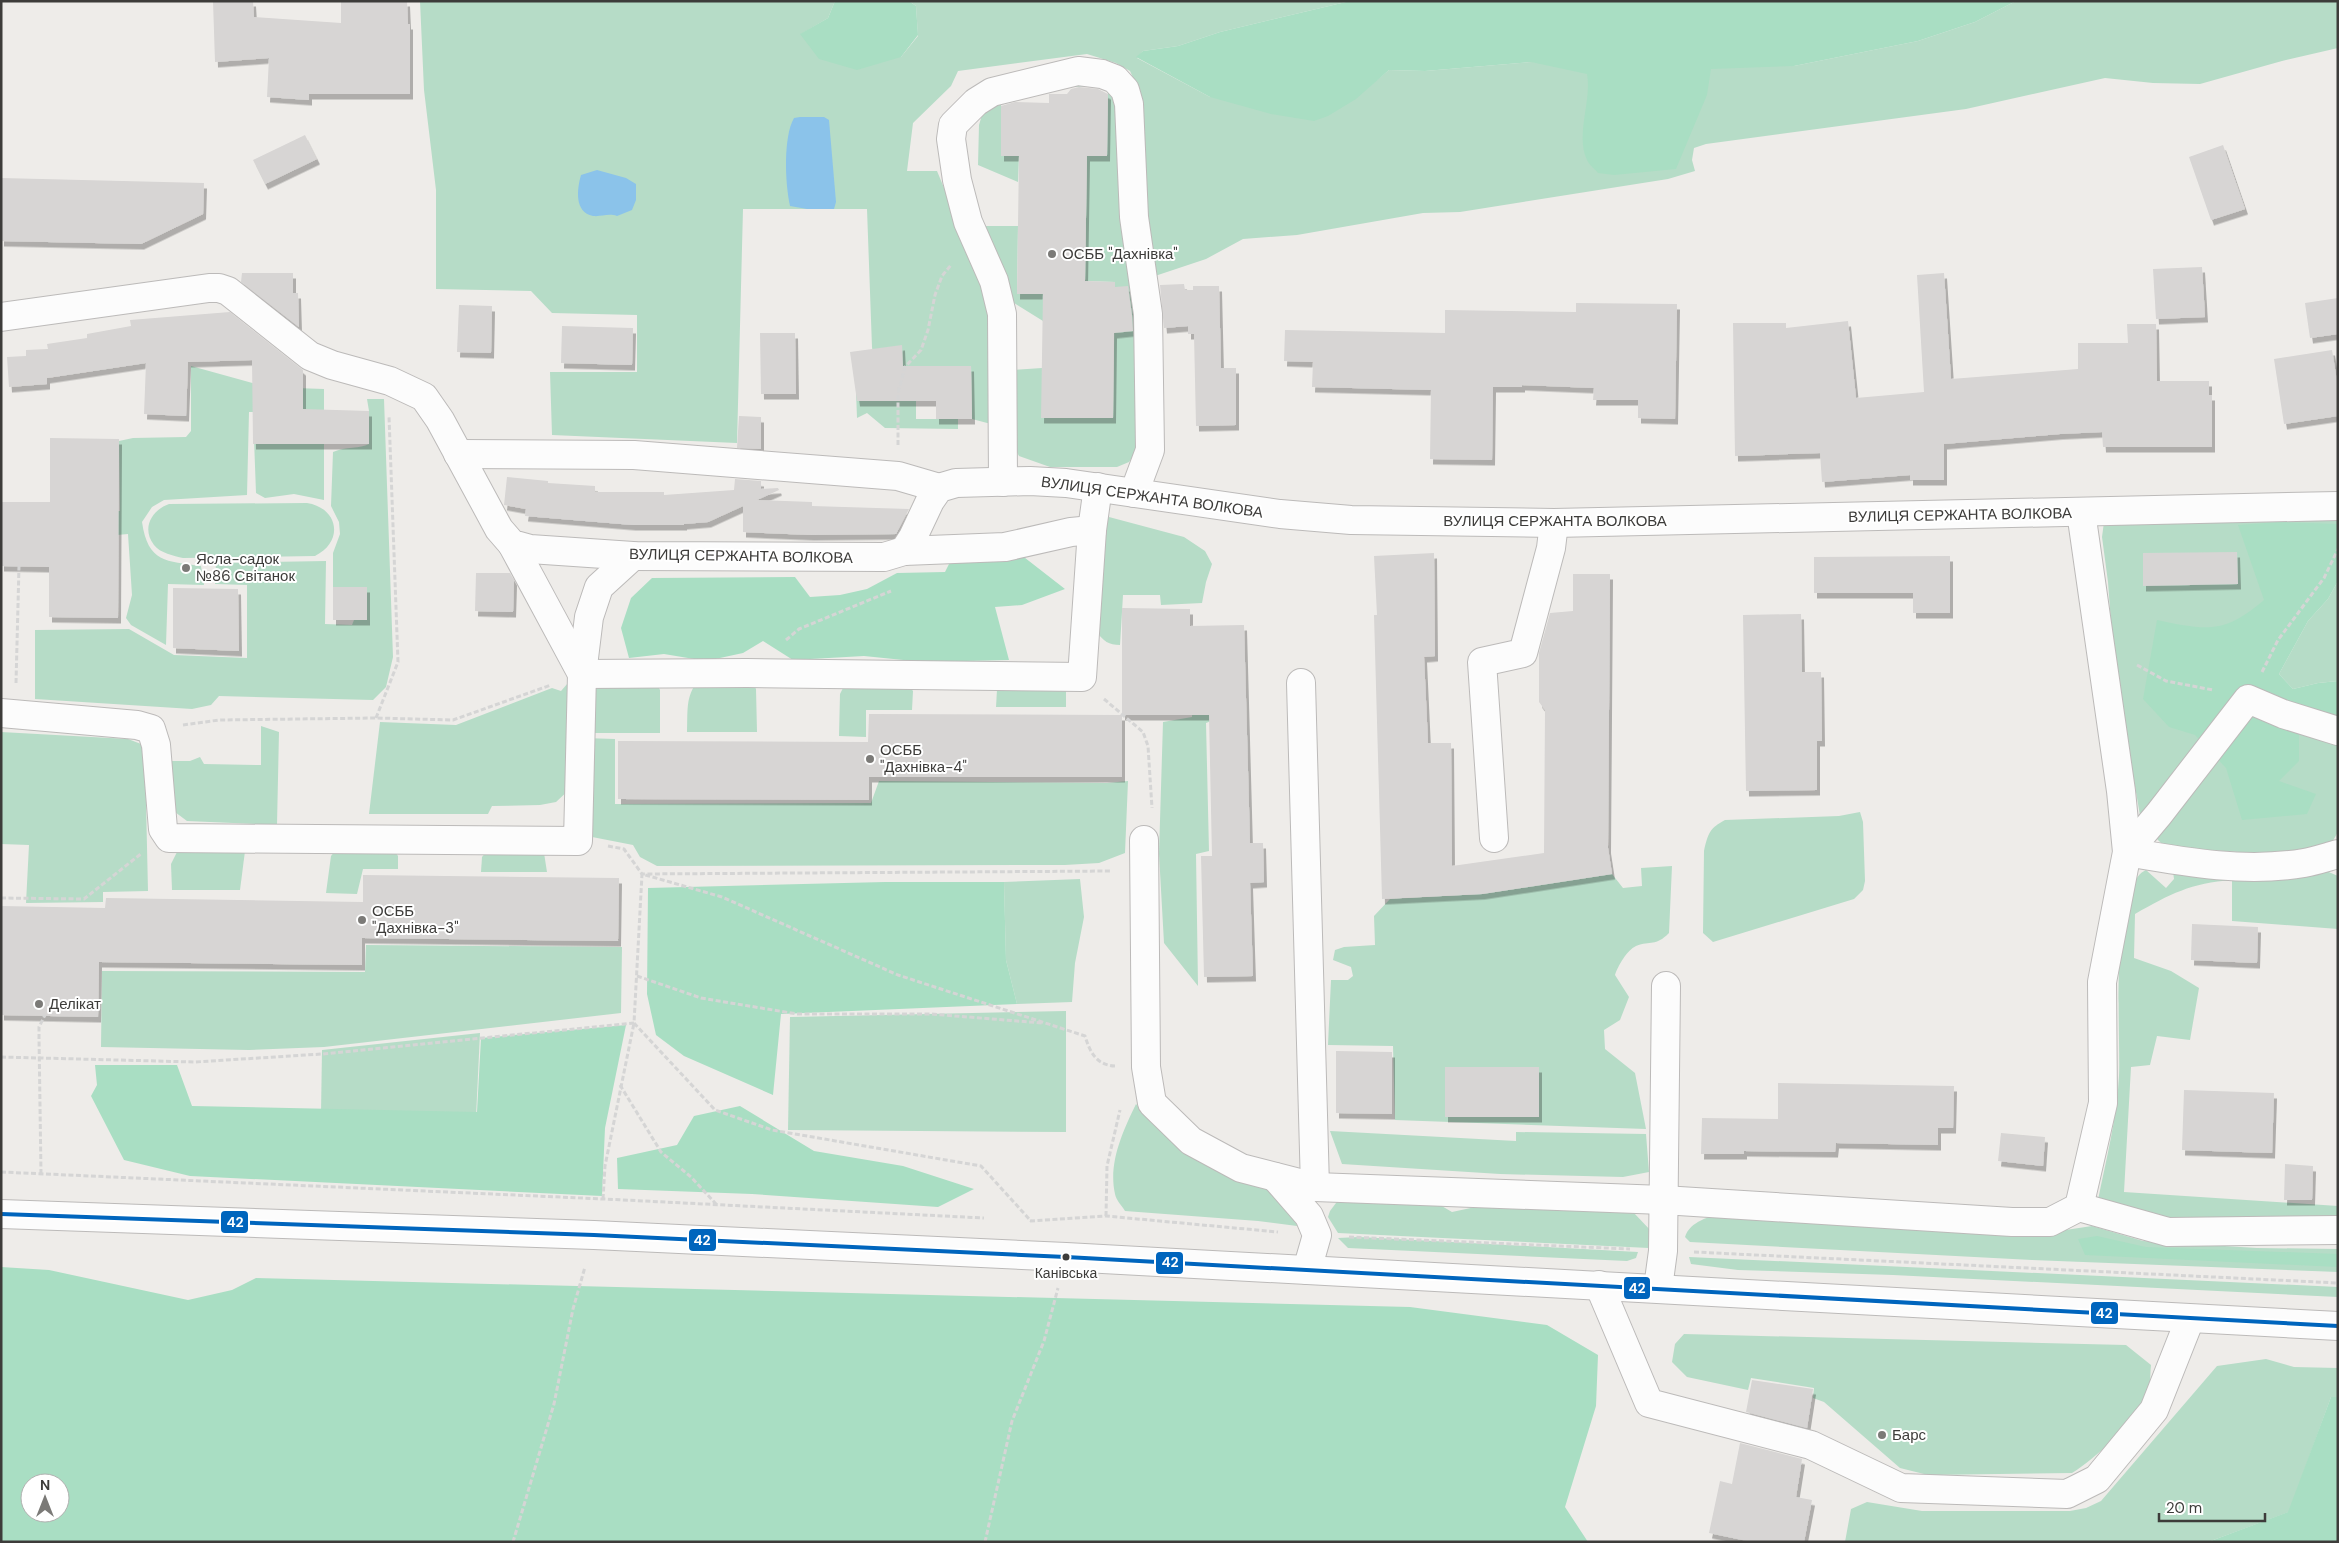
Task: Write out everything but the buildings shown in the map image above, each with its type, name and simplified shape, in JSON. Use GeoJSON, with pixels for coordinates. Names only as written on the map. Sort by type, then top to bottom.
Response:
{"type":"FeatureCollection","features":[{"type":"Feature","properties":{"kind":"street"},"geometry":{"type":"LineString","coordinates":[[1003,482],[1002,314],[994,281],[968,222],[957,180],[951,139],[953,125],[976,102],[992,92],[1078,72],[1102,74],[1115,79],[1125,90],[1129,104],[1134,218],[1148,314],[1150,450],[1134,494]]}},
{"type":"Feature","properties":{"kind":"street"},"geometry":{"type":"LineString","coordinates":[[1,317],[219,288],[238,297],[310,356],[332,365],[390,381],[424,397],[430,404],[499,529],[512,544],[582,674]]}},
{"type":"Feature","properties":{"kind":"street"},"geometry":{"type":"LineString","coordinates":[[458,454],[634,455],[898,476],[939,488],[930,501],[913,537],[904,551]]}},
{"type":"Feature","properties":{"kind":"street","name":"ВУЛИЦЯ СЕРЖАНТА ВОЛКОВА"},"geometry":{"type":"LineString","coordinates":[[939,488],[956,483],[1066,483],[1280,514],[1351,520],[1554,523],[2338,506]]}},
{"type":"Feature","properties":{"kind":"street"},"geometry":{"type":"LineString","coordinates":[[582,674],[747,673],[1082,677],[1092,530],[1098,487]]}},
{"type":"Feature","properties":{"kind":"street"},"geometry":{"type":"LineString","coordinates":[[2079,1207],[2103,1103],[2102,982],[2127,852],[2121,791],[2080,512]]}},
{"type":"Feature","properties":{"kind":"street"},"geometry":{"type":"LineString","coordinates":[[1494,838],[1482,662],[1523,652],[1551,548],[1554,523]]}},
{"type":"Feature","properties":{"kind":"street","name":"ВУЛИЦЯ СЕРЖАНТА ВОЛКОВА"},"geometry":{"type":"LineString","coordinates":[[512,544],[530,549],[633,556],[884,557],[904,551],[1005,547],[1071,532],[1092,530]]}},
{"type":"Feature","properties":{"kind":"street"},"geometry":{"type":"LineString","coordinates":[[1,713],[137,725],[151,729],[156,745],[163,829],[166,835],[174,839],[578,841],[582,674],[588,617],[599,588],[633,556]]}},
{"type":"Feature","properties":{"kind":"street"},"geometry":{"type":"LineString","coordinates":[[1301,683],[1315,1187]]}},
{"type":"Feature","properties":{"kind":"street"},"geometry":{"type":"LineString","coordinates":[[2127,852],[2159,814],[2248,699],[2283,714],[2338,731]]}},
{"type":"Feature","properties":{"kind":"street"},"geometry":{"type":"LineString","coordinates":[[1144,840],[1146,1067],[1152,1103],[1190,1141],[1241,1168],[1315,1187],[1664,1200],[2012,1222],[2050,1222],[2079,1207],[2168,1232],[2338,1230]]}},
{"type":"Feature","properties":{"kind":"street"},"geometry":{"type":"LineString","coordinates":[[2127,852],[2208,865],[2256,866],[2304,863],[2338,854]]}},
{"type":"Feature","properties":{"kind":"street"},"geometry":{"type":"LineString","coordinates":[[1658,1288],[1663,1251],[1666,986]]}},
{"type":"Feature","properties":{"kind":"street"},"geometry":{"type":"LineString","coordinates":[[1275,1177],[1309,1216],[1317,1235],[1307,1270]]}},
{"type":"Feature","properties":{"kind":"street"},"geometry":{"type":"LineString","coordinates":[[1,1214],[594,1235],[1066,1257],[2338,1326]]}},
{"type":"Feature","properties":{"kind":"street"},"geometry":{"type":"LineString","coordinates":[[1599,1285],[1649,1403],[1811,1445],[1901,1488],[2068,1494],[2097,1479],[2154,1410],[2190,1319]]}},
{"type":"Feature","properties":{"kind":"path"},"geometry":{"type":"LineString","coordinates":[[898,476],[898,393],[905,367],[921,350],[942,276],[961,250],[975,238]]}},
{"type":"Feature","properties":{"kind":"path"},"geometry":{"type":"LineString","coordinates":[[376,718],[398,662],[388,400],[390,381]]}},
{"type":"Feature","properties":{"kind":"path"},"geometry":{"type":"LineString","coordinates":[[2099,637],[2124,654],[2142,670],[2166,681],[2248,699],[2278,640],[2324,578],[2338,550]]}},
{"type":"Feature","properties":{"kind":"path"},"geometry":{"type":"LineString","coordinates":[[784,642],[799,630],[901,587],[904,551]]}},
{"type":"Feature","properties":{"kind":"path"},"geometry":{"type":"LineString","coordinates":[[17,671],[19,566]]}},
{"type":"Feature","properties":{"kind":"path"},"geometry":{"type":"LineString","coordinates":[[151,729],[219,720],[376,718],[453,720],[582,674]]}},
{"type":"Feature","properties":{"kind":"path"},"geometry":{"type":"LineString","coordinates":[[642,874],[1127,871],[1134,851],[1153,826],[1148,746],[1143,732],[1115,710],[1082,677]]}},
{"type":"Feature","properties":{"kind":"path"},"geometry":{"type":"LineString","coordinates":[[1,898],[84,899],[166,835]]}},
{"type":"Feature","properties":{"kind":"path"},"geometry":{"type":"LineString","coordinates":[[578,841],[624,849],[642,874],[722,897],[898,975],[1085,1036],[1090,1053],[1105,1066],[1146,1067]]}},
{"type":"Feature","properties":{"kind":"path"},"geometry":{"type":"LineString","coordinates":[[603,1199],[605,1166],[634,1022],[642,874]]}},
{"type":"Feature","properties":{"kind":"path"},"geometry":{"type":"LineString","coordinates":[[637,976],[701,998],[796,1014],[930,1014],[1047,1024]]}},
{"type":"Feature","properties":{"kind":"path"},"geometry":{"type":"LineString","coordinates":[[40,1174],[39,1027],[45,1016]]}},
{"type":"Feature","properties":{"kind":"path"},"geometry":{"type":"LineString","coordinates":[[1,1057],[214,1061],[322,1054],[634,1022]]}},
{"type":"Feature","properties":{"kind":"path"},"geometry":{"type":"LineString","coordinates":[[634,1022],[715,1110],[772,1130],[981,1166],[1032,1220]]}},
{"type":"Feature","properties":{"kind":"path"},"geometry":{"type":"LineString","coordinates":[[620,1084],[661,1152],[691,1177],[717,1205]]}},
{"type":"Feature","properties":{"kind":"path"},"geometry":{"type":"LineString","coordinates":[[1106,1216],[1107,1166]]}},
{"type":"Feature","properties":{"kind":"path"},"geometry":{"type":"LineString","coordinates":[[1,1172],[992,1218]]}},
{"type":"Feature","properties":{"kind":"path"},"geometry":{"type":"LineString","coordinates":[[1022,1220],[1106,1216],[1317,1235],[2338,1283]]}},
{"type":"Feature","properties":{"kind":"path"},"geometry":{"type":"LineString","coordinates":[[513,1542],[554,1404],[573,1309],[594,1235]]}},
{"type":"Feature","properties":{"kind":"path"},"geometry":{"type":"LineString","coordinates":[[986,1542],[1012,1421],[1044,1340],[1066,1257]]}},
{"type":"Feature","properties":{"kind":"green space"},"geometry":{"type":"Polygon","coordinates":[[[420,1],[835,1],[828,18],[801,34],[901,57],[918,36],[916,6],[909,1],[1350,1],[1220,32],[1178,46],[1143,51],[1137,58],[1210,97],[1377,80],[1389,70],[1425,71],[1531,62],[1794,66],[1918,41],[1975,22],[2016,1],[2338,1],[2338,48],[2282,61],[2200,84],[2153,83],[2105,78],[1966,109],[1706,144],[1694,148],[1692,160],[1695,171],[1668,179],[1460,212],[1423,213],[1297,235],[1243,239],[1206,259],[1152,277],[1138,88],[1130,71],[1116,63],[1087,54],[958,71],[951,86],[913,123],[907,171],[937,171],[983,282],[989,307],[991,424],[972,419],[971,366],[912,366],[911,401],[916,401],[916,419],[958,419],[958,429],[885,428],[867,413],[857,418],[856,391],[877,388],[872,347],[867,209],[743,209],[737,443],[552,435],[550,372],[637,372],[637,315],[552,313],[531,291],[436,289],[436,190],[424,90],[420,1]]]}},
{"type":"Feature","properties":{"kind":"green space"},"geometry":{"type":"Polygon","coordinates":[[[835,1],[909,1],[916,6],[918,35],[901,57],[857,70],[819,59],[800,34],[828,18],[835,1]]]}},
{"type":"Feature","properties":{"kind":"green space"},"geometry":{"type":"Polygon","coordinates":[[[1350,1],[2016,1],[1975,22],[1918,41],[1794,66],[1711,69],[1707,95],[1676,169],[1614,175],[1598,173],[1588,162],[1584,150],[1583,129],[1588,84],[1587,74],[1531,62],[1425,71],[1389,70],[1356,99],[1328,116],[1314,121],[1271,114],[1210,97],[1136,57],[1143,51],[1178,46],[1220,32],[1350,1]]]}},
{"type":"Feature","properties":{"kind":"green space"},"geometry":{"type":"Polygon","coordinates":[[[1080,73],[1110,80],[1119,93],[1127,206],[1142,336],[1141,431],[1135,453],[1129,462],[1117,467],[1050,467],[1019,456],[1011,441],[1013,370],[1042,368],[1042,418],[1113,418],[1115,282],[1085,281],[1087,156],[1107,156],[1108,85],[1072,87],[1072,75],[1080,73]]]}},
{"type":"Feature","properties":{"kind":"green space"},"geometry":{"type":"Polygon","coordinates":[[[1001,102],[1001,156],[1019,156],[1018,182],[978,165],[979,125],[982,115],[1001,102]]]}},
{"type":"Feature","properties":{"kind":"green space"},"geometry":{"type":"Polygon","coordinates":[[[979,226],[1018,226],[1017,293],[1043,294],[1043,321],[1011,301],[979,226]]]}},
{"type":"Feature","properties":{"kind":"green space"},"geometry":{"type":"Polygon","coordinates":[[[191,366],[267,387],[324,389],[324,500],[294,494],[265,498],[256,493],[253,412],[249,412],[247,495],[164,500],[152,507],[142,522],[145,535],[154,553],[169,561],[201,566],[204,585],[168,584],[166,645],[131,625],[126,618],[132,595],[128,534],[117,535],[67,511],[120,511],[119,441],[133,438],[186,437],[191,431],[191,366]]]}},
{"type":"Feature","properties":{"kind":"green space"},"geometry":{"type":"Polygon","coordinates":[[[367,399],[384,399],[393,657],[386,687],[373,700],[219,696],[211,705],[192,709],[35,699],[35,630],[129,629],[174,655],[247,658],[247,585],[215,584],[216,563],[326,561],[325,624],[352,625],[367,587],[333,587],[333,553],[340,534],[339,522],[331,506],[333,452],[369,444],[367,399]]]}},
{"type":"Feature","properties":{"kind":"green space"},"geometry":{"type":"Polygon","coordinates":[[[307,503],[318,506],[326,511],[334,526],[334,534],[330,543],[315,556],[183,558],[167,554],[157,548],[150,539],[148,532],[153,515],[169,504],[307,503]]]}},
{"type":"Feature","properties":{"kind":"green space"},"geometry":{"type":"Polygon","coordinates":[[[1109,517],[1184,537],[1205,551],[1212,564],[1202,603],[1161,605],[1160,595],[1123,595],[1120,645],[1107,642],[1097,632],[1105,519],[1109,517]]]}},
{"type":"Feature","properties":{"kind":"green space"},"geometry":{"type":"Polygon","coordinates":[[[2338,519],[2338,534],[2142,827],[2114,664],[2108,582],[2102,537],[2104,522],[2338,519]]]}},
{"type":"Feature","properties":{"kind":"green space"},"geometry":{"type":"Polygon","coordinates":[[[2279,522],[2338,524],[2338,581],[2328,599],[2308,621],[2279,674],[2293,689],[2318,683],[2338,681],[2338,718],[2299,731],[2299,761],[2279,781],[2316,794],[2307,814],[2242,820],[2226,768],[2195,735],[2169,727],[2143,699],[2157,620],[2189,626],[2214,627],[2237,619],[2264,600],[2238,525],[2279,522]]]}},
{"type":"Feature","properties":{"kind":"green space"},"geometry":{"type":"Polygon","coordinates":[[[961,540],[1020,554],[1065,589],[1022,605],[995,607],[1009,660],[923,662],[864,656],[793,660],[763,641],[743,653],[706,661],[664,654],[629,658],[621,628],[631,598],[652,578],[795,577],[810,597],[840,595],[867,589],[897,573],[945,572],[961,540]]]}},
{"type":"Feature","properties":{"kind":"green space"},"geometry":{"type":"Polygon","coordinates":[[[2338,581],[2338,681],[2318,683],[2293,689],[2279,674],[2308,621],[2328,599],[2338,581]]]}},
{"type":"Feature","properties":{"kind":"green space"},"geometry":{"type":"Polygon","coordinates":[[[1195,634],[1214,720],[1206,723],[1209,851],[1196,854],[1198,986],[1164,943],[1159,854],[1163,722],[1192,717],[1195,634]]]}},
{"type":"Feature","properties":{"kind":"green space"},"geometry":{"type":"Polygon","coordinates":[[[612,678],[655,680],[660,690],[660,733],[590,733],[595,690],[612,678]]]}},
{"type":"Feature","properties":{"kind":"green space"},"geometry":{"type":"Polygon","coordinates":[[[751,679],[756,689],[757,732],[687,732],[689,699],[698,681],[751,679]]]}},
{"type":"Feature","properties":{"kind":"green space"},"geometry":{"type":"Polygon","coordinates":[[[902,679],[913,691],[912,710],[866,710],[866,737],[839,736],[840,694],[844,686],[902,679]]]}},
{"type":"Feature","properties":{"kind":"green space"},"geometry":{"type":"Polygon","coordinates":[[[1002,682],[1066,687],[1066,707],[996,707],[997,690],[1002,682]]]}},
{"type":"Feature","properties":{"kind":"green space"},"geometry":{"type":"Polygon","coordinates":[[[568,683],[574,700],[571,788],[556,802],[540,805],[492,806],[488,814],[369,814],[380,722],[456,725],[552,688],[561,691],[568,683]]]}},
{"type":"Feature","properties":{"kind":"green space"},"geometry":{"type":"Polygon","coordinates":[[[2249,719],[2338,739],[2338,832],[2331,844],[2284,855],[2165,847],[2157,839],[2159,822],[2249,719]]]}},
{"type":"Feature","properties":{"kind":"green space"},"geometry":{"type":"Polygon","coordinates":[[[261,726],[279,732],[277,825],[187,821],[175,812],[166,761],[190,761],[200,757],[204,764],[261,765],[261,726]]]}},
{"type":"Feature","properties":{"kind":"green space"},"geometry":{"type":"Polygon","coordinates":[[[1,732],[128,739],[141,744],[145,758],[148,891],[103,892],[103,902],[26,903],[29,845],[1,844],[1,732]]]}},
{"type":"Feature","properties":{"kind":"green space"},"geometry":{"type":"Polygon","coordinates":[[[584,738],[615,739],[615,804],[871,803],[879,781],[1107,783],[1128,781],[1125,853],[1099,863],[1065,865],[657,866],[640,857],[633,845],[587,836],[584,738]]]}},
{"type":"Feature","properties":{"kind":"green space"},"geometry":{"type":"Polygon","coordinates":[[[1860,812],[1863,822],[1865,881],[1863,890],[1854,899],[1713,942],[1703,933],[1704,851],[1708,835],[1716,826],[1725,820],[1839,816],[1860,812]]]}},
{"type":"Feature","properties":{"kind":"green space"},"geometry":{"type":"Polygon","coordinates":[[[393,849],[398,856],[398,869],[363,869],[357,894],[326,893],[331,856],[336,850],[393,849]]]}},
{"type":"Feature","properties":{"kind":"green space"},"geometry":{"type":"Polygon","coordinates":[[[178,850],[245,851],[240,890],[172,890],[171,864],[178,850]]]}},
{"type":"Feature","properties":{"kind":"green space"},"geometry":{"type":"Polygon","coordinates":[[[487,851],[544,853],[547,872],[481,872],[482,857],[487,851]]]}},
{"type":"Feature","properties":{"kind":"green space"},"geometry":{"type":"Polygon","coordinates":[[[1672,866],[1669,933],[1656,942],[1636,946],[1623,959],[1615,975],[1629,997],[1620,1020],[1604,1030],[1605,1049],[1635,1073],[1646,1129],[1395,1120],[1393,1046],[1328,1045],[1331,980],[1348,980],[1353,976],[1351,967],[1333,960],[1335,950],[1344,947],[1375,945],[1374,916],[1390,899],[1482,894],[1612,874],[1623,888],[1642,886],[1641,868],[1672,866]]]}},
{"type":"Feature","properties":{"kind":"green space"},"geometry":{"type":"Polygon","coordinates":[[[2317,867],[2338,876],[2338,929],[2232,921],[2232,880],[2204,884],[2181,891],[2135,914],[2134,958],[2171,971],[2199,988],[2190,1040],[2157,1036],[2150,1065],[2131,1067],[2124,1192],[2338,1206],[2338,1219],[2167,1222],[2098,1200],[2111,1139],[2118,1092],[2119,965],[2126,904],[2134,882],[2146,870],[2166,888],[2174,879],[2173,871],[2317,867]]]}},
{"type":"Feature","properties":{"kind":"green space"},"geometry":{"type":"Polygon","coordinates":[[[1080,879],[1084,917],[1075,963],[1072,1002],[1017,1004],[1006,960],[1004,882],[1080,879]]]}},
{"type":"Feature","properties":{"kind":"green space"},"geometry":{"type":"Polygon","coordinates":[[[885,882],[1004,882],[1006,960],[1017,1004],[781,1014],[773,1095],[684,1056],[656,1035],[647,994],[648,888],[885,882]]]}},
{"type":"Feature","properties":{"kind":"green space"},"geometry":{"type":"Polygon","coordinates":[[[366,945],[622,947],[621,1013],[324,1047],[249,1050],[101,1047],[102,971],[365,972],[366,945]]]}},
{"type":"Feature","properties":{"kind":"green space"},"geometry":{"type":"Polygon","coordinates":[[[1066,1011],[1066,1132],[788,1130],[790,1017],[1066,1011]]]}},
{"type":"Feature","properties":{"kind":"green space"},"geometry":{"type":"Polygon","coordinates":[[[626,1025],[605,1128],[602,1196],[190,1176],[124,1160],[91,1096],[97,1085],[95,1065],[177,1065],[192,1106],[477,1112],[481,1038],[626,1025]]]}},
{"type":"Feature","properties":{"kind":"green space"},"geometry":{"type":"Polygon","coordinates":[[[480,1033],[476,1117],[321,1113],[322,1050],[480,1033]]]}},
{"type":"Feature","properties":{"kind":"green space"},"geometry":{"type":"Polygon","coordinates":[[[1136,1104],[1154,1125],[1180,1145],[1281,1194],[1295,1213],[1297,1226],[1258,1221],[1125,1211],[1118,1201],[1113,1182],[1115,1159],[1126,1125],[1136,1104]]]}},
{"type":"Feature","properties":{"kind":"green space"},"geometry":{"type":"Polygon","coordinates":[[[740,1106],[814,1151],[903,1166],[974,1189],[938,1207],[752,1194],[618,1189],[617,1158],[677,1145],[694,1116],[740,1106]]]}},
{"type":"Feature","properties":{"kind":"green space"},"geometry":{"type":"Polygon","coordinates":[[[1330,1131],[1516,1141],[1516,1132],[1646,1134],[1649,1172],[1623,1177],[1500,1174],[1342,1164],[1330,1131]]]}},
{"type":"Feature","properties":{"kind":"green space"},"geometry":{"type":"Polygon","coordinates":[[[1342,1195],[1440,1205],[1452,1212],[1480,1206],[1612,1205],[1634,1213],[1652,1232],[1649,1248],[1338,1233],[1328,1217],[1330,1211],[1342,1195]]]}},
{"type":"Feature","properties":{"kind":"green space"},"geometry":{"type":"Polygon","coordinates":[[[1723,1212],[2059,1231],[2092,1226],[2143,1241],[2257,1248],[2338,1249],[2338,1272],[2032,1260],[1690,1242],[1685,1237],[1696,1223],[1723,1212]]]}},
{"type":"Feature","properties":{"kind":"green space"},"geometry":{"type":"Polygon","coordinates":[[[2097,1236],[2146,1247],[2338,1254],[2338,1267],[2085,1255],[2078,1239],[2097,1236]]]}},
{"type":"Feature","properties":{"kind":"green space"},"geometry":{"type":"Polygon","coordinates":[[[1359,1237],[1638,1252],[1636,1258],[1627,1261],[1348,1248],[1338,1238],[1359,1237]]]}},
{"type":"Feature","properties":{"kind":"green space"},"geometry":{"type":"Polygon","coordinates":[[[1689,1257],[2338,1287],[2338,1297],[1893,1275],[1738,1270],[1691,1264],[1689,1257]]]}},
{"type":"Feature","properties":{"kind":"green space"},"geometry":{"type":"Polygon","coordinates":[[[1,1267],[49,1270],[188,1300],[232,1290],[256,1278],[1410,1307],[1547,1325],[1598,1355],[1596,1406],[1565,1507],[1588,1542],[1,1542],[1,1267]]]}},
{"type":"Feature","properties":{"kind":"green space"},"geometry":{"type":"Polygon","coordinates":[[[1684,1334],[2126,1345],[2151,1365],[2150,1382],[2143,1403],[2126,1426],[2093,1458],[2072,1473],[1928,1475],[1900,1468],[1824,1402],[1813,1398],[1814,1388],[1751,1378],[1748,1390],[1687,1377],[1672,1362],[1675,1344],[1684,1334]]]}},
{"type":"Feature","properties":{"kind":"green space"},"geometry":{"type":"Polygon","coordinates":[[[2266,1359],[2294,1367],[2338,1368],[2338,1397],[2331,1397],[2289,1512],[2208,1542],[1845,1542],[1851,1509],[1867,1502],[1922,1511],[2070,1511],[2086,1508],[2101,1501],[2217,1366],[2266,1359]]]}},
{"type":"Feature","properties":{"kind":"green space"},"geometry":{"type":"Polygon","coordinates":[[[2331,1397],[2338,1397],[2338,1542],[2208,1542],[2288,1512],[2331,1397]]]}},
{"type":"Feature","properties":{"kind":"water"},"geometry":{"type":"Polygon","coordinates":[[[824,117],[829,120],[836,202],[834,209],[807,209],[790,206],[786,173],[788,137],[794,118],[824,117]]]}},
{"type":"Feature","properties":{"kind":"water"},"geometry":{"type":"Polygon","coordinates":[[[597,170],[626,178],[636,184],[636,200],[632,210],[617,216],[593,216],[583,210],[578,199],[581,175],[597,170]]]}},
{"type":"Feature","properties":{"kind":"transit line","name":"42"},"geometry":{"type":"LineString","coordinates":[[1,1214],[594,1235],[1066,1257],[2338,1326]]}},
{"type":"Feature","properties":{"kind":"place","name":"ОСББ \"Дахнівка\""},"geometry":{"type":"Point","coordinates":[1052,254]}},
{"type":"Feature","properties":{"kind":"place","name":"Ясла-садок №86 Світанок"},"geometry":{"type":"Point","coordinates":[186,568]}},
{"type":"Feature","properties":{"kind":"place","name":"ОСББ \"Дахнівка-4\""},"geometry":{"type":"Point","coordinates":[870,759]}},
{"type":"Feature","properties":{"kind":"place","name":"ОСББ \"Дахнівка-3\""},"geometry":{"type":"Point","coordinates":[362,920]}},
{"type":"Feature","properties":{"kind":"place","name":"Делікат"},"geometry":{"type":"Point","coordinates":[39,1004]}},
{"type":"Feature","properties":{"kind":"place","name":"Канівська"},"geometry":{"type":"Point","coordinates":[1066,1257]}},
{"type":"Feature","properties":{"kind":"place","name":"Барс"},"geometry":{"type":"Point","coordinates":[1882,1435]}}]}
